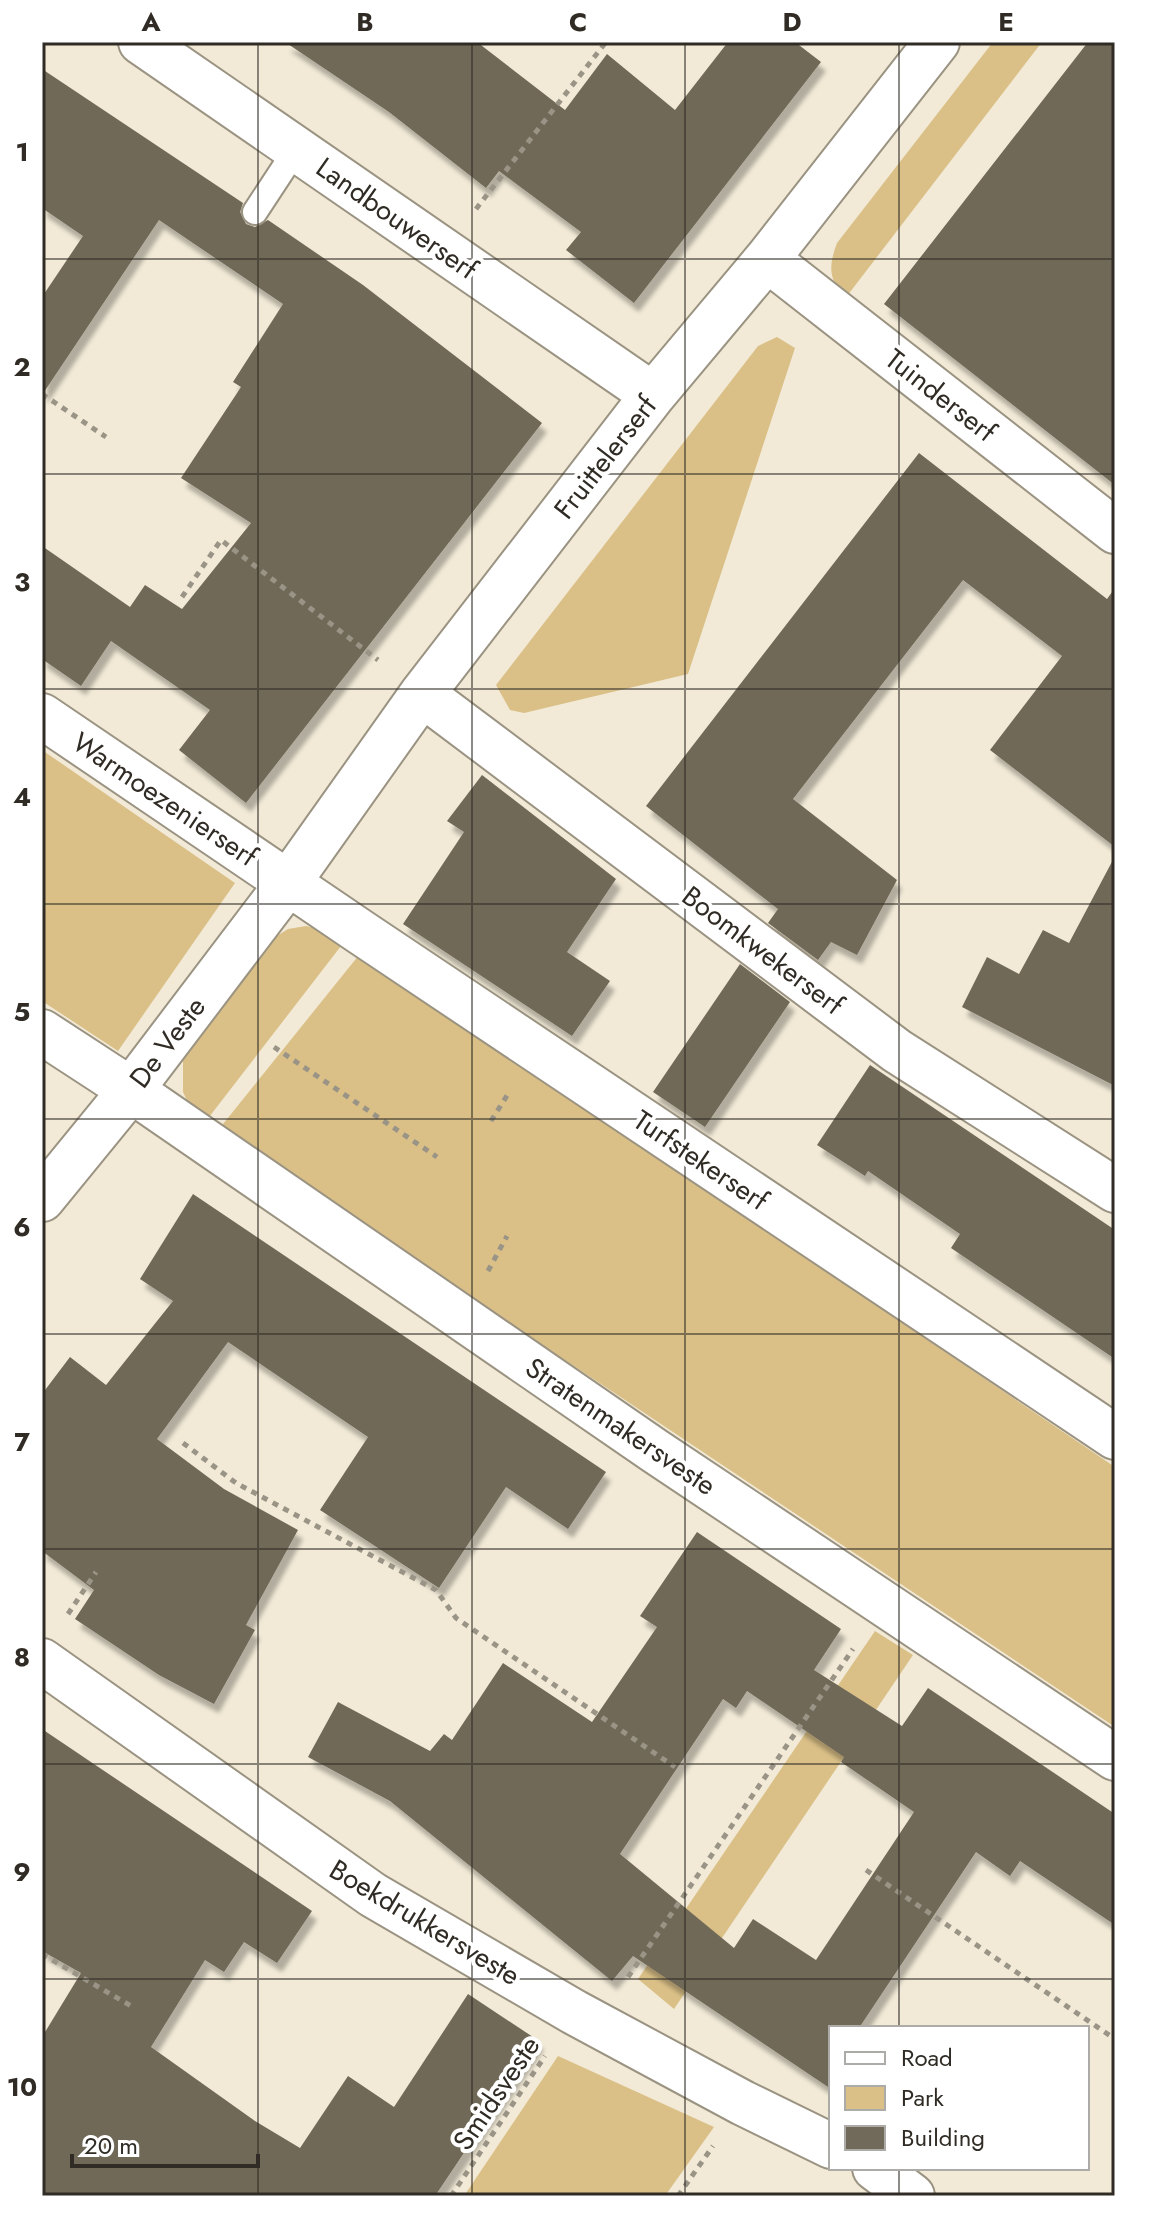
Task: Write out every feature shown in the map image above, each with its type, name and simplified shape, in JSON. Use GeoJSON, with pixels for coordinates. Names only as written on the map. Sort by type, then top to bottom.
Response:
{"type":"FeatureCollection","features":[{"type":"Feature","properties":{"kind":"street","name":"Landbouwerserf"},"geometry":{"type":"LineString","coordinates":[[141,42],[653,395]]}},
{"type":"Feature","properties":{"kind":"street","name":"Fruittelerserf"},"geometry":{"type":"LineString","coordinates":[[288,883],[422,694],[653,395],[767,259],[937,42]]}},
{"type":"Feature","properties":{"kind":"street","name":"Tuinderserf"},"geometry":{"type":"LineString","coordinates":[[767,259],[1115,531]]}},
{"type":"Feature","properties":{"kind":"street","name":"Boomkwekerserf"},"geometry":{"type":"LineString","coordinates":[[422,694],[897,1051],[1115,1190]]}},
{"type":"Feature","properties":{"kind":"street","name":"Warmoezenierserf"},"geometry":{"type":"LineString","coordinates":[[42,716],[288,883]]}},
{"type":"Feature","properties":{"kind":"street","name":"De Veste"},"geometry":{"type":"LineString","coordinates":[[42,1199],[131,1090],[288,883]]}},
{"type":"Feature","properties":{"kind":"street","name":"Turfstekerserf"},"geometry":{"type":"LineString","coordinates":[[288,883],[1115,1437]]}},
{"type":"Feature","properties":{"kind":"street","name":"Stratenmakersveste"},"geometry":{"type":"LineString","coordinates":[[42,1032],[655,1451],[1115,1758]]}},
{"type":"Feature","properties":{"kind":"street","name":"Boekdrukkersveste"},"geometry":{"type":"LineString","coordinates":[[42,1661],[373,1895],[585,2018],[743,2103],[829,2145]]}},
{"type":"Feature","properties":{"kind":"street"},"geometry":{"type":"LineString","coordinates":[[878,2170],[912,2196]]}},
{"type":"Feature","properties":{"kind":"lane"},"geometry":{"type":"LineString","coordinates":[[255,212],[297,148]]}},
{"type":"Feature","properties":{"kind":"path"},"geometry":{"type":"LineString","coordinates":[[444,250],[606,42]]}},
{"type":"Feature","properties":{"kind":"path"},"geometry":{"type":"LineString","coordinates":[[42,394],[106,437]]}},
{"type":"Feature","properties":{"kind":"path"},"geometry":{"type":"LineString","coordinates":[[182,597],[221,540],[422,694]]}},
{"type":"Feature","properties":{"kind":"path"},"geometry":{"type":"LineString","coordinates":[[274,1047],[437,1157]]}},
{"type":"Feature","properties":{"kind":"path"},"geometry":{"type":"LineString","coordinates":[[183,1443],[236,1483],[436,1590],[456,1618],[675,1767]]}},
{"type":"Feature","properties":{"kind":"path","name":"Smidsveste"},"geometry":{"type":"LineString","coordinates":[[451,2196],[585,2018],[885,1602]]}},
{"type":"Feature","properties":{"kind":"path"},"geometry":{"type":"LineString","coordinates":[[866,1870],[1115,2039]]}},
{"type":"Feature","properties":{"kind":"path"},"geometry":{"type":"LineString","coordinates":[[42,1954],[131,2006]]}},
{"type":"Feature","properties":{"kind":"green space"},"geometry":{"type":"Polygon","coordinates":[[[993,42],[1042,42],[847,296],[833,279],[832,258],[837,243],[993,42]]]}},
{"type":"Feature","properties":{"kind":"green space"},"geometry":{"type":"Polygon","coordinates":[[[777,337],[795,348],[688,674],[524,713],[510,710],[496,685],[758,346],[777,337]]]}},
{"type":"Feature","properties":{"kind":"green space"},"geometry":{"type":"Polygon","coordinates":[[[42,750],[235,883],[118,1051],[42,1001],[42,750]]]}},
{"type":"Feature","properties":{"kind":"green space"},"geometry":{"type":"Polygon","coordinates":[[[306,926],[323,930],[341,946],[206,1121],[191,1109],[183,1092],[183,1052],[272,939],[288,929],[306,926]]]}},
{"type":"Feature","properties":{"kind":"green space"},"geometry":{"type":"Polygon","coordinates":[[[359,955],[1115,1467],[1115,1727],[219,1129],[359,955]]]}},
{"type":"Feature","properties":{"kind":"green space"},"geometry":{"type":"Polygon","coordinates":[[[875,1631],[913,1655],[674,2009],[638,1979],[875,1631]]]}},
{"type":"Feature","properties":{"kind":"green space"},"geometry":{"type":"Polygon","coordinates":[[[558,2056],[714,2127],[665,2196],[464,2196],[558,2056]]]}},
{"type":"Feature","properties":{"kind":"building"},"geometry":{"type":"Polygon","coordinates":[[[285,42],[477,42],[565,110],[607,54],[675,110],[728,42],[795,42],[821,62],[634,303],[566,250],[581,232],[499,171],[486,188],[389,112],[285,42]]]}},
{"type":"Feature","properties":{"kind":"building"},"geometry":{"type":"Polygon","coordinates":[[[1088,42],[1115,42],[1115,485],[884,304],[1088,42]]]}},
{"type":"Feature","properties":{"kind":"building"},"geometry":{"type":"Polygon","coordinates":[[[42,69],[243,203],[240,212],[246,224],[255,227],[268,220],[363,285],[542,423],[246,803],[179,750],[210,710],[111,641],[81,686],[42,659],[42,546],[130,607],[145,585],[182,609],[251,523],[181,478],[241,387],[233,382],[283,304],[159,220],[42,395],[42,297],[83,236],[42,208],[42,69]]]}},
{"type":"Feature","properties":{"kind":"building"},"geometry":{"type":"Polygon","coordinates":[[[919,453],[1107,599],[1115,588],[1115,847],[990,750],[1062,656],[963,580],[793,799],[897,880],[857,955],[831,942],[818,960],[768,923],[778,909],[646,806],[919,453]]]}},
{"type":"Feature","properties":{"kind":"building"},"geometry":{"type":"Polygon","coordinates":[[[482,775],[616,879],[567,952],[610,981],[572,1036],[403,924],[464,832],[447,821],[482,775]]]}},
{"type":"Feature","properties":{"kind":"building"},"geometry":{"type":"Polygon","coordinates":[[[1115,856],[1115,1086],[962,1007],[987,957],[1019,974],[1043,930],[1069,943],[1115,856]]]}},
{"type":"Feature","properties":{"kind":"building"},"geometry":{"type":"Polygon","coordinates":[[[740,964],[790,1002],[705,1127],[653,1092],[740,964]]]}},
{"type":"Feature","properties":{"kind":"building"},"geometry":{"type":"Polygon","coordinates":[[[870,1065],[1115,1230],[1115,1359],[951,1248],[960,1234],[868,1171],[865,1176],[817,1145],[870,1065]]]}},
{"type":"Feature","properties":{"kind":"building"},"geometry":{"type":"Polygon","coordinates":[[[193,1194],[606,1472],[568,1529],[506,1487],[439,1588],[320,1510],[368,1437],[228,1342],[157,1439],[224,1489],[298,1530],[246,1625],[255,1630],[214,1704],[159,1675],[75,1619],[94,1590],[42,1551],[42,1394],[70,1357],[106,1385],[173,1301],[140,1279],[193,1194]]]}},
{"type":"Feature","properties":{"kind":"building"},"geometry":{"type":"Polygon","coordinates":[[[697,1532],[841,1629],[814,1670],[902,1726],[928,1688],[1115,1814],[1115,1925],[1020,1861],[1010,1876],[976,1852],[860,2026],[829,2026],[829,2088],[633,1956],[612,1981],[390,1801],[308,1757],[338,1702],[430,1751],[444,1734],[452,1740],[503,1663],[592,1722],[657,1627],[640,1616],[697,1532]],[[747,1691],[736,1708],[723,1699],[620,1854],[734,1948],[753,1919],[816,1960],[914,1812],[841,1762],[844,1757],[747,1691]]]}},
{"type":"Feature","properties":{"kind":"building"},"geometry":{"type":"Polygon","coordinates":[[[42,1729],[312,1911],[277,1963],[244,1942],[224,1972],[205,1960],[151,2047],[255,2121],[300,2148],[348,2076],[394,2107],[468,1994],[539,2041],[435,2196],[42,2196],[42,2037],[81,1973],[42,1951],[42,1729]]]}}]}
